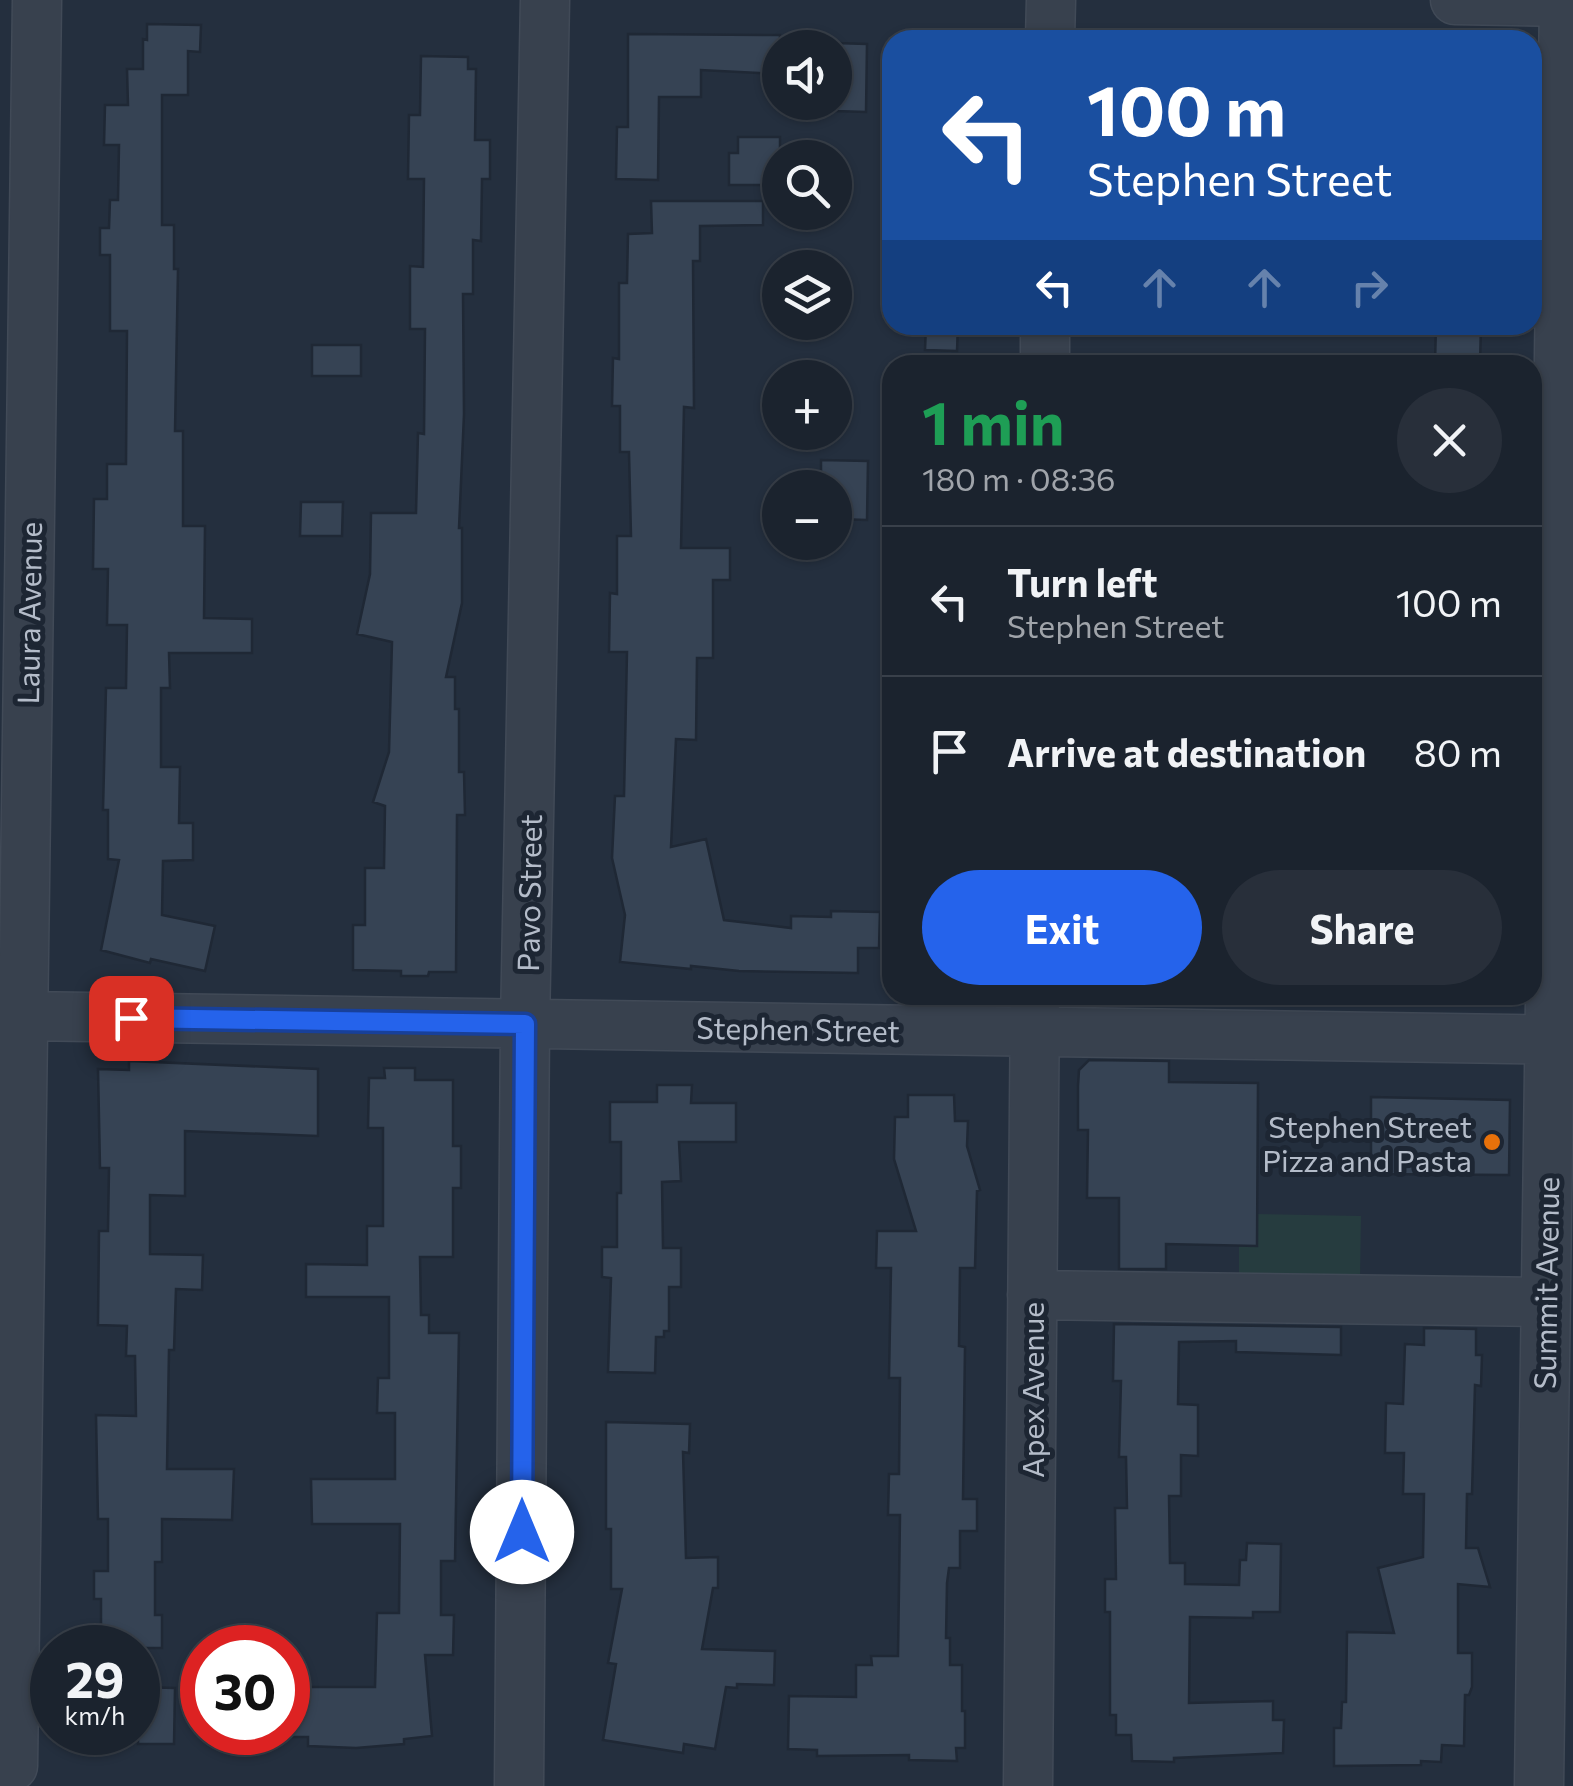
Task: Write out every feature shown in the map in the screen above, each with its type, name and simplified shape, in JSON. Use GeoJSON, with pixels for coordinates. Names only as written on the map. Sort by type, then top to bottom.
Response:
{"type":"FeatureCollection","features":[{"type":"Feature","properties":{"kind":"street","name":"Laura Avenue"},"geometry":{"type":"LineString","coordinates":[[19,1773],[22,1016],[13,731],[17,231],[37,0]]}},
{"type":"Feature","properties":{"kind":"street","name":"Pavo Street"},"geometry":{"type":"LineString","coordinates":[[519,1786],[525,1024],[545,0]]}},
{"type":"Feature","properties":{"kind":"street"},"geometry":{"type":"LineString","coordinates":[[1050,30],[1051,0]]}},
{"type":"Feature","properties":{"kind":"street"},"geometry":{"type":"LineString","coordinates":[[1455,0],[1567,1]]}},
{"type":"Feature","properties":{"kind":"street","name":"Summit Avenue"},"geometry":{"type":"LineString","coordinates":[[1539,1786],[1545,1302],[1561,1040],[1567,1]]}},
{"type":"Feature","properties":{"kind":"street","name":"Stephen Street"},"geometry":{"type":"LineString","coordinates":[[22,1016],[525,1024],[1034,1014],[1561,1040]]}},
{"type":"Feature","properties":{"kind":"street","name":"Apex Avenue"},"geometry":{"type":"LineString","coordinates":[[1028,1786],[1034,1014]]}},
{"type":"Feature","properties":{"kind":"street"},"geometry":{"type":"LineString","coordinates":[[1032,1296],[1545,1302]]}},
{"type":"Feature","properties":{"kind":"green space"},"geometry":{"type":"Polygon","coordinates":[[[1257,1214],[1361,1216],[1360,1280],[1239,1278],[1239,1246],[1257,1245],[1257,1214]]]}},
{"type":"Feature","properties":{"kind":"building"},"geometry":{"type":"Polygon","coordinates":[[[147,24],[201,25],[200,52],[188,51],[188,95],[162,95],[162,225],[174,225],[174,269],[178,269],[175,431],[183,431],[183,526],[205,526],[204,618],[252,619],[252,653],[169,653],[170,688],[161,688],[161,767],[180,767],[179,823],[193,823],[193,860],[163,861],[162,915],[215,926],[205,971],[151,959],[150,963],[101,950],[119,860],[108,859],[108,810],[103,810],[106,688],[126,688],[127,625],[107,625],[108,569],[93,569],[94,499],[107,499],[107,464],[126,464],[127,331],[110,331],[110,255],[100,255],[100,228],[109,228],[110,200],[118,200],[119,145],[104,145],[105,105],[128,105],[127,69],[143,69],[147,24]]]}},
{"type":"Feature","properties":{"kind":"building"},"geometry":{"type":"Polygon","coordinates":[[[628,34],[762,35],[762,73],[701,70],[701,97],[659,97],[658,180],[616,179],[617,127],[628,127],[628,34]]]}},
{"type":"Feature","properties":{"kind":"building"},"geometry":{"type":"Polygon","coordinates":[[[852,44],[867,44],[866,112],[852,112],[852,44]]]}},
{"type":"Feature","properties":{"kind":"building"},"geometry":{"type":"Polygon","coordinates":[[[421,56],[468,57],[468,69],[476,69],[475,140],[490,140],[490,179],[482,179],[481,241],[473,240],[473,294],[463,294],[464,414],[459,528],[462,603],[446,677],[455,677],[459,772],[464,772],[465,815],[457,815],[456,972],[401,976],[401,971],[353,970],[353,925],[365,925],[365,868],[384,868],[385,806],[373,802],[389,752],[392,642],[357,634],[370,574],[371,513],[416,513],[418,433],[424,434],[425,329],[410,329],[410,266],[423,267],[424,179],[408,179],[409,115],[420,115],[421,56]]]}},
{"type":"Feature","properties":{"kind":"building"},"geometry":{"type":"Polygon","coordinates":[[[738,137],[780,137],[762,140],[762,185],[729,185],[729,153],[738,153],[738,137]]]}},
{"type":"Feature","properties":{"kind":"building"},"geometry":{"type":"Polygon","coordinates":[[[651,201],[762,201],[762,225],[700,226],[700,261],[693,261],[694,408],[684,407],[681,548],[730,548],[730,580],[713,580],[713,658],[697,658],[696,740],[676,739],[671,847],[706,839],[724,920],[791,928],[791,916],[831,917],[831,911],[880,912],[879,948],[858,948],[858,973],[691,969],[620,962],[625,915],[612,858],[615,796],[624,796],[627,652],[609,652],[610,593],[617,594],[617,536],[631,536],[629,452],[620,452],[620,406],[612,406],[613,358],[619,359],[619,283],[627,283],[628,234],[652,233],[651,201]]]}},
{"type":"Feature","properties":{"kind":"building"},"geometry":{"type":"Polygon","coordinates":[[[926,335],[958,335],[957,351],[925,350],[926,335]]]}},
{"type":"Feature","properties":{"kind":"building"},"geometry":{"type":"Polygon","coordinates":[[[1436,335],[1481,335],[1480,355],[1435,355],[1436,335]]]}},
{"type":"Feature","properties":{"kind":"building"},"geometry":{"type":"Polygon","coordinates":[[[312,345],[361,345],[361,376],[312,376],[312,345]]]}},
{"type":"Feature","properties":{"kind":"building"},"geometry":{"type":"Polygon","coordinates":[[[821,460],[868,461],[867,520],[852,520],[852,470],[821,470],[821,460]]]}},
{"type":"Feature","properties":{"kind":"building"},"geometry":{"type":"Polygon","coordinates":[[[301,502],[343,502],[342,536],[300,536],[301,502]]]}},
{"type":"Feature","properties":{"kind":"building"},"geometry":{"type":"Polygon","coordinates":[[[1089,1060],[1169,1061],[1169,1082],[1258,1083],[1257,1246],[1166,1244],[1166,1269],[1119,1269],[1119,1198],[1087,1198],[1088,1130],[1078,1130],[1078,1086],[1079,1070],[1089,1060]]]}},
{"type":"Feature","properties":{"kind":"building"},"geometry":{"type":"Polygon","coordinates":[[[129,1061],[318,1069],[318,1136],[185,1131],[185,1196],[150,1195],[150,1254],[203,1255],[202,1290],[176,1289],[174,1350],[169,1350],[167,1469],[234,1469],[232,1520],[162,1519],[162,1562],[155,1562],[155,1615],[162,1615],[162,1648],[160,1625],[101,1625],[101,1599],[94,1599],[94,1571],[108,1571],[108,1519],[98,1519],[96,1415],[136,1416],[135,1356],[126,1356],[127,1326],[98,1325],[99,1231],[108,1231],[109,1168],[100,1168],[98,1069],[129,1070],[129,1061]]]}},
{"type":"Feature","properties":{"kind":"building"},"geometry":{"type":"Polygon","coordinates":[[[384,1068],[415,1068],[415,1080],[453,1080],[453,1146],[461,1146],[461,1188],[453,1188],[453,1257],[420,1257],[421,1315],[429,1315],[429,1333],[459,1333],[455,1561],[441,1561],[441,1615],[454,1615],[453,1655],[425,1655],[432,1736],[404,1739],[404,1744],[356,1748],[310,1746],[310,1687],[375,1687],[377,1613],[399,1613],[400,1524],[312,1524],[311,1479],[395,1479],[395,1413],[377,1413],[378,1378],[389,1378],[389,1297],[306,1297],[306,1264],[367,1265],[367,1226],[383,1226],[383,1128],[368,1128],[369,1078],[385,1078],[384,1068]]]}},
{"type":"Feature","properties":{"kind":"building"},"geometry":{"type":"Polygon","coordinates":[[[657,1085],[692,1085],[691,1103],[736,1103],[736,1142],[679,1142],[681,1181],[662,1182],[663,1248],[681,1248],[681,1287],[669,1287],[669,1331],[664,1331],[664,1337],[656,1337],[655,1373],[608,1372],[611,1278],[602,1277],[602,1247],[617,1247],[617,1193],[621,1193],[621,1142],[610,1142],[610,1102],[657,1102],[657,1085]]]}},
{"type":"Feature","properties":{"kind":"building"},"geometry":{"type":"Polygon","coordinates":[[[908,1095],[954,1095],[955,1121],[968,1121],[967,1146],[980,1190],[975,1268],[960,1268],[959,1346],[965,1347],[963,1499],[977,1499],[977,1531],[960,1531],[960,1568],[949,1568],[947,1583],[946,1638],[950,1638],[950,1665],[962,1665],[965,1711],[965,1748],[956,1748],[957,1761],[909,1760],[909,1755],[817,1756],[817,1750],[788,1749],[789,1696],[856,1697],[856,1665],[872,1665],[871,1656],[898,1656],[900,1515],[888,1515],[889,1474],[899,1474],[900,1378],[889,1378],[891,1268],[876,1268],[877,1231],[916,1231],[894,1159],[895,1117],[908,1117],[908,1095]]]}},
{"type":"Feature","properties":{"kind":"building"},"geometry":{"type":"Polygon","coordinates":[[[1371,1097],[1510,1100],[1509,1175],[1371,1174],[1371,1097]]]}},
{"type":"Feature","properties":{"kind":"building"},"geometry":{"type":"Polygon","coordinates":[[[1114,1324],[1341,1327],[1341,1355],[1236,1352],[1236,1341],[1179,1342],[1178,1404],[1198,1405],[1198,1456],[1181,1455],[1181,1496],[1169,1496],[1170,1563],[1185,1563],[1185,1584],[1239,1585],[1240,1560],[1246,1560],[1247,1543],[1281,1544],[1280,1612],[1253,1612],[1253,1618],[1190,1617],[1189,1703],[1273,1701],[1273,1720],[1284,1720],[1283,1753],[1174,1758],[1174,1762],[1132,1761],[1131,1735],[1116,1735],[1116,1715],[1110,1715],[1110,1612],[1105,1612],[1105,1579],[1116,1579],[1115,1508],[1127,1508],[1126,1457],[1119,1457],[1121,1381],[1113,1381],[1114,1324]]]}},
{"type":"Feature","properties":{"kind":"building"},"geometry":{"type":"Polygon","coordinates":[[[1424,1328],[1476,1329],[1476,1355],[1482,1355],[1481,1386],[1475,1385],[1472,1494],[1467,1494],[1466,1548],[1478,1548],[1490,1587],[1458,1584],[1458,1653],[1472,1653],[1472,1687],[1469,1695],[1465,1695],[1464,1746],[1442,1745],[1441,1762],[1334,1766],[1334,1728],[1341,1728],[1342,1702],[1346,1702],[1347,1632],[1394,1633],[1378,1568],[1423,1557],[1424,1494],[1403,1494],[1404,1453],[1385,1453],[1386,1403],[1403,1404],[1405,1344],[1424,1345],[1424,1328]]]}},
{"type":"Feature","properties":{"kind":"building"},"geometry":{"type":"Polygon","coordinates":[[[606,1422],[690,1424],[689,1453],[683,1452],[686,1558],[718,1557],[718,1588],[713,1588],[702,1649],[775,1651],[774,1685],[726,1687],[715,1749],[684,1744],[683,1753],[603,1740],[616,1664],[608,1663],[622,1589],[611,1589],[611,1529],[606,1529],[606,1422]]]}},
{"type":"Feature","properties":{"kind":"building"},"geometry":{"type":"Polygon","coordinates":[[[160,1688],[175,1688],[174,1744],[160,1744],[160,1688]]]}},
{"type":"Feature","properties":{"kind":"place","name":"Stephen Street Pizza and Pasta"},"geometry":{"type":"Point","coordinates":[1492,1142]}},
{"type":"Feature","properties":{"kind":"route"},"geometry":{"type":"LineString","coordinates":[[131,1018],[525,1024],[522,1532]]}}]}
